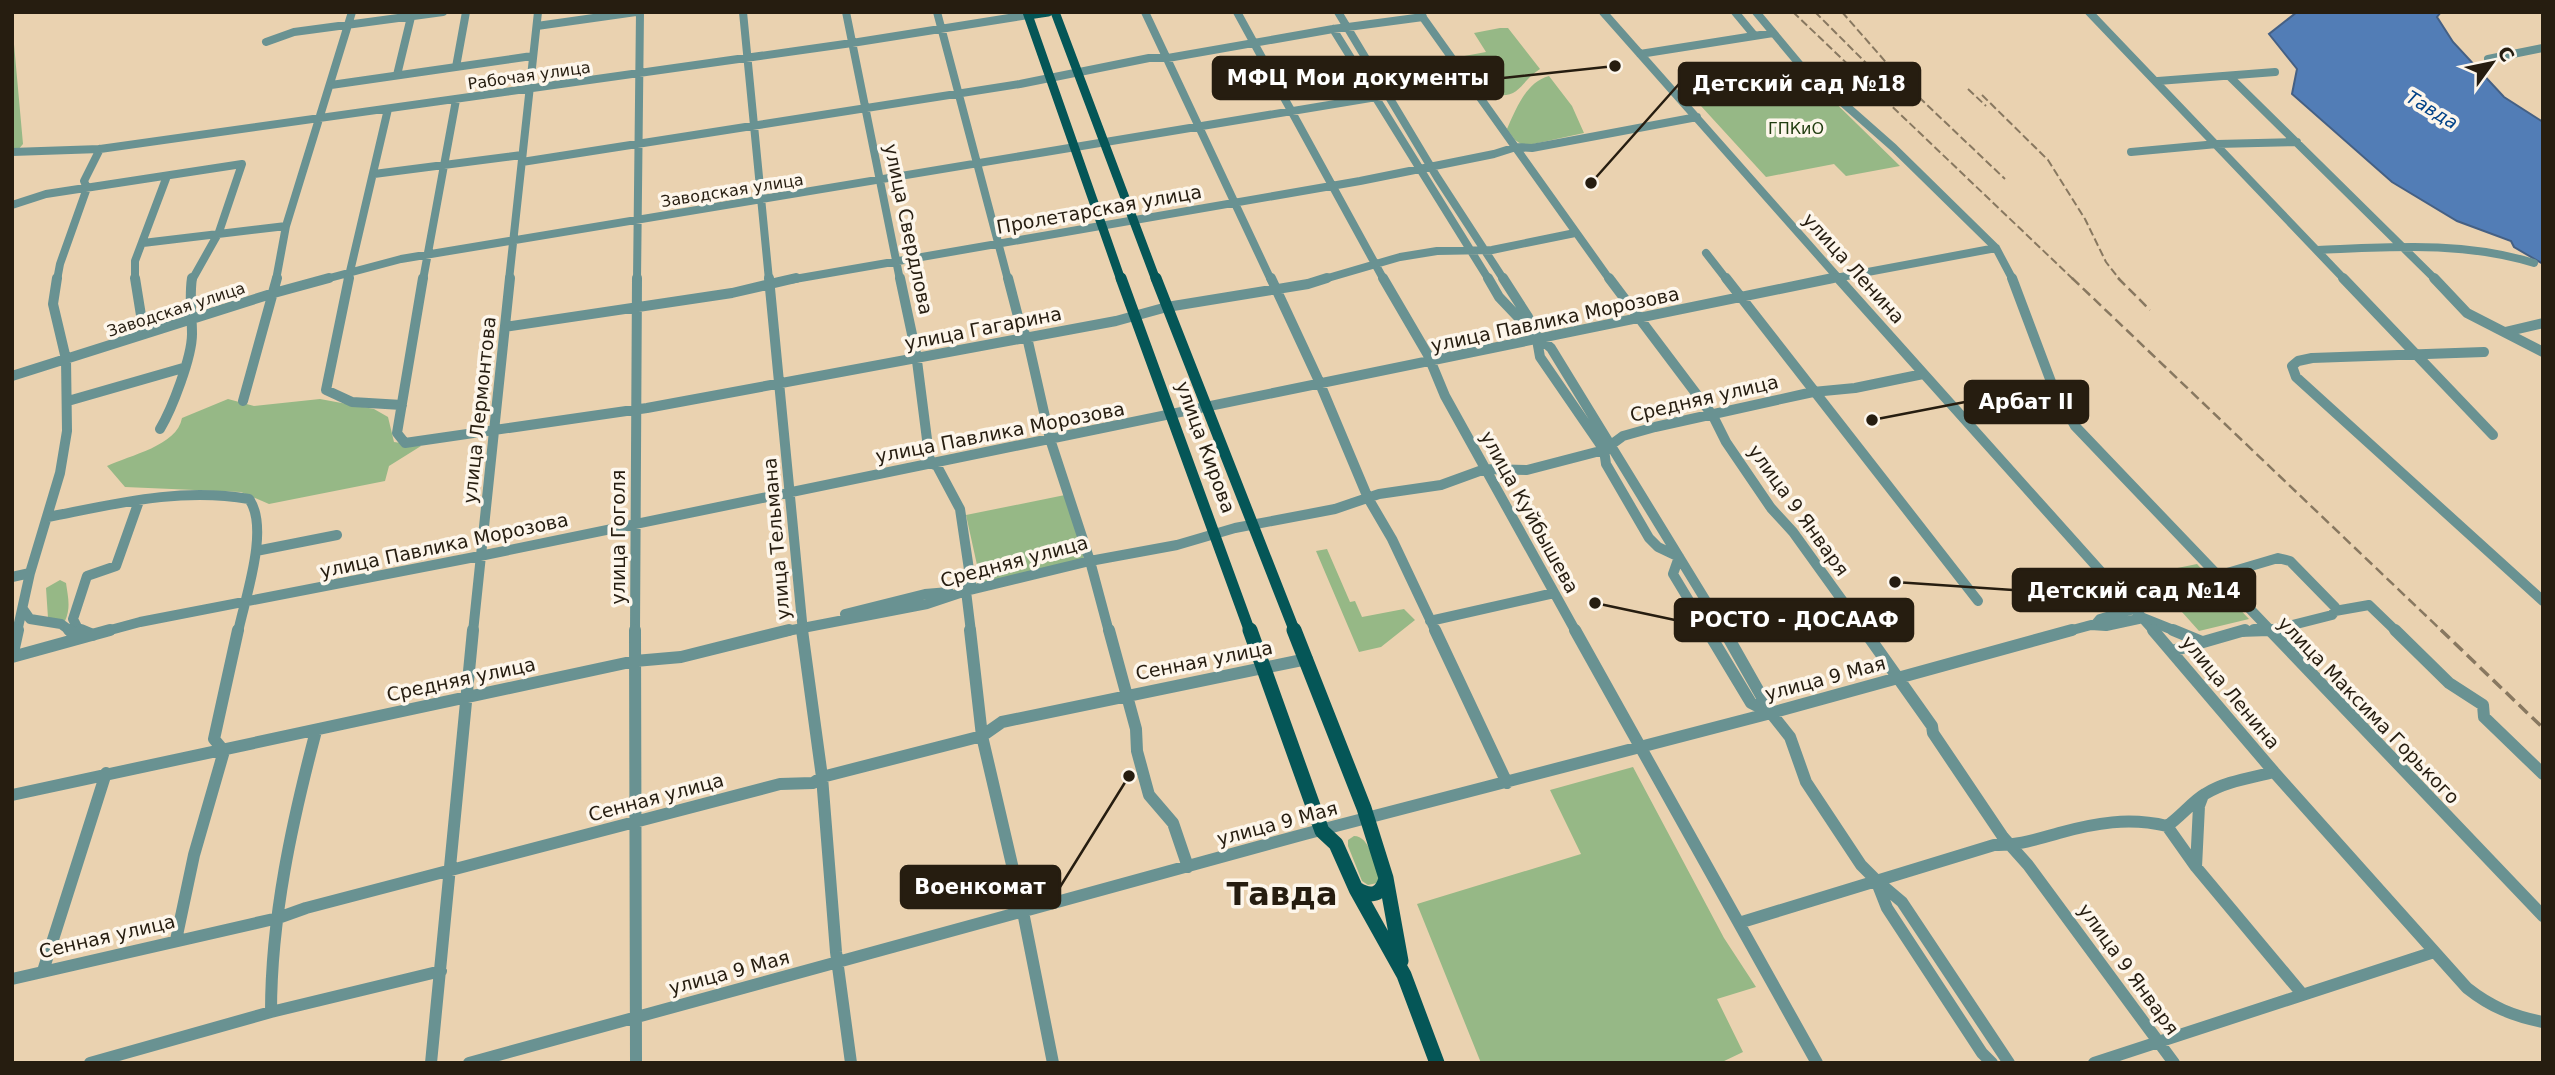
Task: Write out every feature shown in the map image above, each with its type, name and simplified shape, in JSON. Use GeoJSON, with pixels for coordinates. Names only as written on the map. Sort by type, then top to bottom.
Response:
{"type":"FeatureCollection","features":[{"type":"Feature","properties":{"kind":"main road","name":"Рабочая улица"},"geometry":{"type":"LineString","coordinates":[[1027,14],[1048,12]]}},
{"type":"Feature","properties":{"kind":"main road","name":"улица Кирова"},"geometry":{"type":"LineString","coordinates":[[1055,12],[1132,218],[1368,819],[1386,878],[1404,975]]}},
{"type":"Feature","properties":{"kind":"main road","name":"улица Кирова"},"geometry":{"type":"LineString","coordinates":[[1027,14],[1322,831],[1336,844],[1356,889],[1404,975],[1437,1063]]}},
{"type":"Feature","properties":{"kind":"main road"},"geometry":{"type":"LineString","coordinates":[[1356,889],[1364,894],[1375,895],[1383,890],[1386,878]]}},
{"type":"Feature","properties":{"kind":"street"},"geometry":{"type":"LineString","coordinates":[[243,401],[274,293],[286,226],[352,12]]}},
{"type":"Feature","properties":{"kind":"street"},"geometry":{"type":"LineString","coordinates":[[266,41],[294,32],[443,12]]}},
{"type":"Feature","properties":{"kind":"street"},"geometry":{"type":"LineString","coordinates":[[456,67],[466,12]]}},
{"type":"Feature","properties":{"kind":"street","name":"улица Лермонтова"},"geometry":{"type":"LineString","coordinates":[[431,1063],[480,556],[538,12]]}},
{"type":"Feature","properties":{"kind":"street"},"geometry":{"type":"LineString","coordinates":[[537,26],[638,12]]}},
{"type":"Feature","properties":{"kind":"street","name":"улица Гоголя"},"geometry":{"type":"LineString","coordinates":[[636,1063],[634,824],[640,143],[638,12]]}},
{"type":"Feature","properties":{"kind":"street","name":"улица Тельмана"},"geometry":{"type":"LineString","coordinates":[[743,12],[802,627],[822,777],[838,962],[851,1063]]}},
{"type":"Feature","properties":{"kind":"street","name":"улица Свердлова"},"geometry":{"type":"LineString","coordinates":[[846,12],[916,358],[930,463],[937,466],[960,509],[971,583],[966,591],[982,736],[1023,912],[1053,1063]]}},
{"type":"Feature","properties":{"kind":"street"},"geometry":{"type":"LineString","coordinates":[[937,12],[1021,327],[1027,337],[1050,439],[1090,561],[1136,729],[1137,751],[1150,795],[1173,822],[1188,867]]}},
{"type":"Feature","properties":{"kind":"street"},"geometry":{"type":"LineString","coordinates":[[1145,12],[1320,384],[1368,498],[1392,539],[1507,783]]}},
{"type":"Feature","properties":{"kind":"street","name":"улица Куйбышева"},"geometry":{"type":"LineString","coordinates":[[1237,12],[1290,111],[1334,185],[1374,264],[1431,362],[1445,396],[1481,457],[1485,470],[1742,922],[1817,1063]]}},
{"type":"Feature","properties":{"kind":"street"},"geometry":{"type":"LineString","coordinates":[[1338,12],[1482,249],[1528,317],[1540,357],[1608,448],[1606,464],[1649,538],[1658,547],[1679,557],[1673,574],[1751,703],[1771,713],[1790,737],[1806,782],[1861,865],[1902,902],[2010,1063]]}},
{"type":"Feature","properties":{"kind":"street","name":"улица Ленина"},"geometry":{"type":"LineString","coordinates":[[1603,12],[1837,278],[2172,651],[2274,772],[2467,988],[2490,1006],[2517,1017],[2543,1022]]}},
{"type":"Feature","properties":{"kind":"street"},"geometry":{"type":"LineString","coordinates":[[1735,12],[1754,34]]}},
{"type":"Feature","properties":{"kind":"street","name":"улица Максима Горького"},"geometry":{"type":"LineString","coordinates":[[1756,12],[1801,66],[1904,157],[1996,248],[2010,273],[2065,412],[2269,631],[2543,916]]}},
{"type":"Feature","properties":{"kind":"street"},"geometry":{"type":"LineString","coordinates":[[2089,12],[2158,81],[2493,435]]}},
{"type":"Feature","properties":{"kind":"street","name":"Рабочая улица"},"geometry":{"type":"LineString","coordinates":[[12,152],[100,149],[852,43],[1027,14]]}},
{"type":"Feature","properties":{"kind":"street"},"geometry":{"type":"LineString","coordinates":[[374,174],[640,143],[1020,84],[1149,58],[1168,58],[1421,15]]}},
{"type":"Feature","properties":{"kind":"street","name":"улица 9 Января"},"geometry":{"type":"LineString","coordinates":[[1421,15],[1467,82],[1479,93],[1575,233],[1713,416],[1726,442],[1771,508],[1793,532],[1898,678],[2011,847],[2028,865],[2174,1063]]}},
{"type":"Feature","properties":{"kind":"street"},"geometry":{"type":"LineString","coordinates":[[397,75],[411,16]]}},
{"type":"Feature","properties":{"kind":"street"},"geometry":{"type":"LineString","coordinates":[[1333,29],[1499,297],[1535,337]]}},
{"type":"Feature","properties":{"kind":"street"},"geometry":{"type":"LineString","coordinates":[[1640,54],[1773,33]]}},
{"type":"Feature","properties":{"kind":"street"},"geometry":{"type":"LineString","coordinates":[[2488,59],[2542,49]]}},
{"type":"Feature","properties":{"kind":"street"},"geometry":{"type":"LineString","coordinates":[[331,85],[533,56]]}},
{"type":"Feature","properties":{"kind":"street"},"geometry":{"type":"LineString","coordinates":[[2158,81],[2275,72]]}},
{"type":"Feature","properties":{"kind":"street"},"geometry":{"type":"LineString","coordinates":[[2229,75],[2467,313],[2543,352]]}},
{"type":"Feature","properties":{"kind":"street","name":"Заводская улица"},"geometry":{"type":"LineString","coordinates":[[12,376],[274,293],[426,255],[1074,145],[1467,82]]}},
{"type":"Feature","properties":{"kind":"street"},"geometry":{"type":"LineString","coordinates":[[388,109],[326,390],[334,397],[349,401],[402,405],[426,255],[456,100]]}},
{"type":"Feature","properties":{"kind":"street","name":"Пролетарская улица"},"geometry":{"type":"LineString","coordinates":[[505,327],[771,285],[824,272],[1334,185],[1432,167],[1516,147],[1532,148],[1697,117]]}},
{"type":"Feature","properties":{"kind":"street"},"geometry":{"type":"LineString","coordinates":[[2131,152],[2217,144],[2297,142]]}},
{"type":"Feature","properties":{"kind":"street"},"geometry":{"type":"LineString","coordinates":[[12,657],[30,573],[48,517],[66,442],[66,359],[54,310],[55,282],[87,188],[84,181],[100,149]]}},
{"type":"Feature","properties":{"kind":"street"},"geometry":{"type":"LineString","coordinates":[[12,205],[46,194],[242,164],[219,232],[192,278],[189,302],[192,337],[171,411],[160,429]]}},
{"type":"Feature","properties":{"kind":"street"},"geometry":{"type":"LineString","coordinates":[[144,334],[135,261],[167,176]]}},
{"type":"Feature","properties":{"kind":"street"},"geometry":{"type":"LineString","coordinates":[[143,243],[286,226]]}},
{"type":"Feature","properties":{"kind":"street","name":"улица Гагарина"},"geometry":{"type":"LineString","coordinates":[[402,405],[397,433],[405,443],[494,432],[779,384],[1116,321],[1167,307],[1308,284],[1374,264],[1437,251],[1471,251],[1575,233]]}},
{"type":"Feature","properties":{"kind":"street"},"geometry":{"type":"LineString","coordinates":[[2318,250],[2446,244],[2514,255],[2534,263]]}},
{"type":"Feature","properties":{"kind":"street","name":"улица Павлика Морозова"},"geometry":{"type":"LineString","coordinates":[[12,657],[140,622],[243,604],[790,493],[1431,362],[1535,337],[1996,248]]}},
{"type":"Feature","properties":{"kind":"street"},"geometry":{"type":"LineString","coordinates":[[1706,253],[1978,601]]}},
{"type":"Feature","properties":{"kind":"street"},"geometry":{"type":"LineString","coordinates":[[2505,332],[2543,323]]}},
{"type":"Feature","properties":{"kind":"street"},"geometry":{"type":"LineString","coordinates":[[2484,352],[2312,358],[2298,361],[2292,366],[2296,377],[2543,601]]}},
{"type":"Feature","properties":{"kind":"street"},"geometry":{"type":"LineString","coordinates":[[68,401],[183,368]]}},
{"type":"Feature","properties":{"kind":"street","name":"Средняя улица"},"geometry":{"type":"LineString","coordinates":[[12,795],[635,661],[681,657],[802,627],[927,604],[966,591],[1090,561],[1177,545],[1254,523],[1335,509],[1368,498],[1441,485],[1485,470],[1527,470],[1608,448],[1623,436],[1813,392],[1855,388],[1923,374]]}},
{"type":"Feature","properties":{"kind":"street"},"geometry":{"type":"LineString","coordinates":[[48,517],[185,494],[226,493],[249,499],[256,509],[256,551],[214,739],[224,751],[194,855],[176,940]]}},
{"type":"Feature","properties":{"kind":"street"},"geometry":{"type":"LineString","coordinates":[[93,635],[78,629],[73,619],[87,576],[116,566],[139,501]]}},
{"type":"Feature","properties":{"kind":"street"},"geometry":{"type":"LineString","coordinates":[[256,551],[337,535]]}},
{"type":"Feature","properties":{"kind":"street"},"geometry":{"type":"LineString","coordinates":[[2217,576],[2278,558],[2290,561],[2334,607],[2334,611]]}},
{"type":"Feature","properties":{"kind":"street"},"geometry":{"type":"LineString","coordinates":[[12,576],[30,573]]}},
{"type":"Feature","properties":{"kind":"street"},"geometry":{"type":"LineString","coordinates":[[1430,621],[1554,593]]}},
{"type":"Feature","properties":{"kind":"street"},"geometry":{"type":"LineString","coordinates":[[2172,651],[2246,630],[2269,631],[2332,615],[2334,611],[2369,605],[2449,682],[2483,705],[2484,717],[2543,774]]}},
{"type":"Feature","properties":{"kind":"street"},"geometry":{"type":"LineString","coordinates":[[23,609],[30,619],[61,624],[77,636],[93,635]]}},
{"type":"Feature","properties":{"kind":"street"},"geometry":{"type":"LineString","coordinates":[[2138,613],[2202,642]]}},
{"type":"Feature","properties":{"kind":"street","name":"улица 9 Мая"},"geometry":{"type":"LineString","coordinates":[[469,1063],[1322,831],[2095,625],[2106,626],[2138,613]]}},
{"type":"Feature","properties":{"kind":"street","name":"Сенная улица"},"geometry":{"type":"LineString","coordinates":[[12,979],[278,918],[780,784],[813,783],[822,777],[982,736],[1002,722],[1307,659]]}},
{"type":"Feature","properties":{"kind":"street"},"geometry":{"type":"LineString","coordinates":[[271,1012],[270,980],[297,799],[316,731]]}},
{"type":"Feature","properties":{"kind":"street"},"geometry":{"type":"LineString","coordinates":[[2167,825],[2187,812],[2203,795],[2226,784],[2274,772]]}},
{"type":"Feature","properties":{"kind":"street"},"geometry":{"type":"LineString","coordinates":[[43,971],[106,773]]}},
{"type":"Feature","properties":{"kind":"street"},"geometry":{"type":"LineString","coordinates":[[2196,867],[2199,806],[2203,795]]}},
{"type":"Feature","properties":{"kind":"street"},"geometry":{"type":"LineString","coordinates":[[1742,922],[1994,845],[2011,847],[2095,823],[2150,820],[2167,825],[2196,867],[2302,995]]}},
{"type":"Feature","properties":{"kind":"street"},"geometry":{"type":"LineString","coordinates":[[1876,880],[1887,908],[1982,1053],[1992,1063]]}},
{"type":"Feature","properties":{"kind":"street"},"geometry":{"type":"LineString","coordinates":[[2094,1063],[2434,952]]}},
{"type":"Feature","properties":{"kind":"street"},"geometry":{"type":"LineString","coordinates":[[90,1063],[271,1012],[441,971]]}},
{"type":"Feature","properties":{"kind":"green space"},"geometry":{"type":"Polygon","coordinates":[[[12,22],[23,144],[12,157],[12,22]]]}},
{"type":"Feature","properties":{"kind":"green space"},"geometry":{"type":"Polygon","coordinates":[[[1508,28],[1540,69],[1513,93],[1507,95],[1488,93],[1459,57],[1486,52],[1474,33],[1508,28]]]}},
{"type":"Feature","properties":{"kind":"green space"},"geometry":{"type":"Polygon","coordinates":[[[1549,76],[1572,106],[1584,133],[1524,146],[1515,140],[1507,129],[1528,90],[1549,76]]]}},
{"type":"Feature","properties":{"kind":"green space","name":"ГПКиО"},"geometry":{"type":"Polygon","coordinates":[[[1812,80],[1900,166],[1846,176],[1834,164],[1766,177],[1690,94],[1754,83],[1764,91],[1812,80]]]}},
{"type":"Feature","properties":{"kind":"green space"},"geometry":{"type":"Polygon","coordinates":[[[228,399],[254,406],[320,399],[374,409],[388,417],[394,442],[421,446],[389,466],[385,481],[269,504],[241,492],[125,487],[107,466],[162,443],[178,428],[182,418],[228,399]]]}},
{"type":"Feature","properties":{"kind":"green space"},"geometry":{"type":"Polygon","coordinates":[[[1065,495],[1084,559],[981,583],[966,515],[1065,495]]]}},
{"type":"Feature","properties":{"kind":"green space"},"geometry":{"type":"Polygon","coordinates":[[[1327,549],[1350,602],[1355,601],[1362,617],[1404,609],[1415,620],[1381,647],[1359,652],[1316,551],[1327,549]]]}},
{"type":"Feature","properties":{"kind":"green space"},"geometry":{"type":"Polygon","coordinates":[[[2197,564],[2249,619],[2199,631],[2148,574],[2197,564]]]}},
{"type":"Feature","properties":{"kind":"green space"},"geometry":{"type":"Polygon","coordinates":[[[60,580],[66,583],[68,598],[65,621],[48,618],[46,588],[60,580]]]}},
{"type":"Feature","properties":{"kind":"green space"},"geometry":{"type":"Polygon","coordinates":[[[1633,767],[1724,938],[1756,987],[1717,999],[1743,1052],[1720,1063],[1481,1063],[1417,904],[1581,854],[1550,790],[1633,767]]]}},
{"type":"Feature","properties":{"kind":"green space"},"geometry":{"type":"Polygon","coordinates":[[[1354,836],[1364,841],[1371,852],[1379,877],[1377,883],[1368,885],[1362,881],[1348,846],[1348,840],[1354,836]]]}},
{"type":"Feature","properties":{"kind":"water"},"geometry":{"type":"Polygon","coordinates":[[[2297,12],[2441,12],[2437,17],[2453,42],[2504,97],[2543,122],[2543,264],[2514,247],[2511,241],[2457,221],[2392,182],[2292,94],[2297,69],[2269,34],[2297,12]]]}},
{"type":"Feature","properties":{"kind":"railway"},"geometry":{"type":"LineString","coordinates":[[1793,12],[2074,280]]}},
{"type":"Feature","properties":{"kind":"railway"},"geometry":{"type":"LineString","coordinates":[[1815,12],[1876,73],[1905,94]]}},
{"type":"Feature","properties":{"kind":"railway"},"geometry":{"type":"LineString","coordinates":[[1842,12],[1905,84],[2005,179]]}},
{"type":"Feature","properties":{"kind":"railway"},"geometry":{"type":"LineString","coordinates":[[1968,89],[1986,106]]}},
{"type":"Feature","properties":{"kind":"railway"},"geometry":{"type":"LineString","coordinates":[[1982,95],[2048,160],[2085,219],[2106,262],[2120,280]]}},
{"type":"Feature","properties":{"kind":"railway"},"geometry":{"type":"LineString","coordinates":[[2072,278],[2443,632]]}},
{"type":"Feature","properties":{"kind":"railway"},"geometry":{"type":"LineString","coordinates":[[2120,280],[2150,310]]}},
{"type":"Feature","properties":{"kind":"railway"},"geometry":{"type":"LineString","coordinates":[[2441,630],[2543,728]]}},
{"type":"Feature","properties":{"kind":"place","name":"МФЦ Мои документы"},"geometry":{"type":"Point","coordinates":[1615,66]}},
{"type":"Feature","properties":{"kind":"place","name":"Детский сад №18"},"geometry":{"type":"Point","coordinates":[1591,183]}},
{"type":"Feature","properties":{"kind":"place","name":"Арбат II"},"geometry":{"type":"Point","coordinates":[1872,420]}},
{"type":"Feature","properties":{"kind":"place","name":"Детский сад №14"},"geometry":{"type":"Point","coordinates":[1895,582]}},
{"type":"Feature","properties":{"kind":"place","name":"РОСТО - ДОСААФ"},"geometry":{"type":"Point","coordinates":[1595,603]}},
{"type":"Feature","properties":{"kind":"place","name":"Военкомат"},"geometry":{"type":"Point","coordinates":[1129,776]}},
{"type":"Feature","properties":{"kind":"district","name":"Тавда"},"geometry":{"type":"Point","coordinates":[1282,894]}}]}
